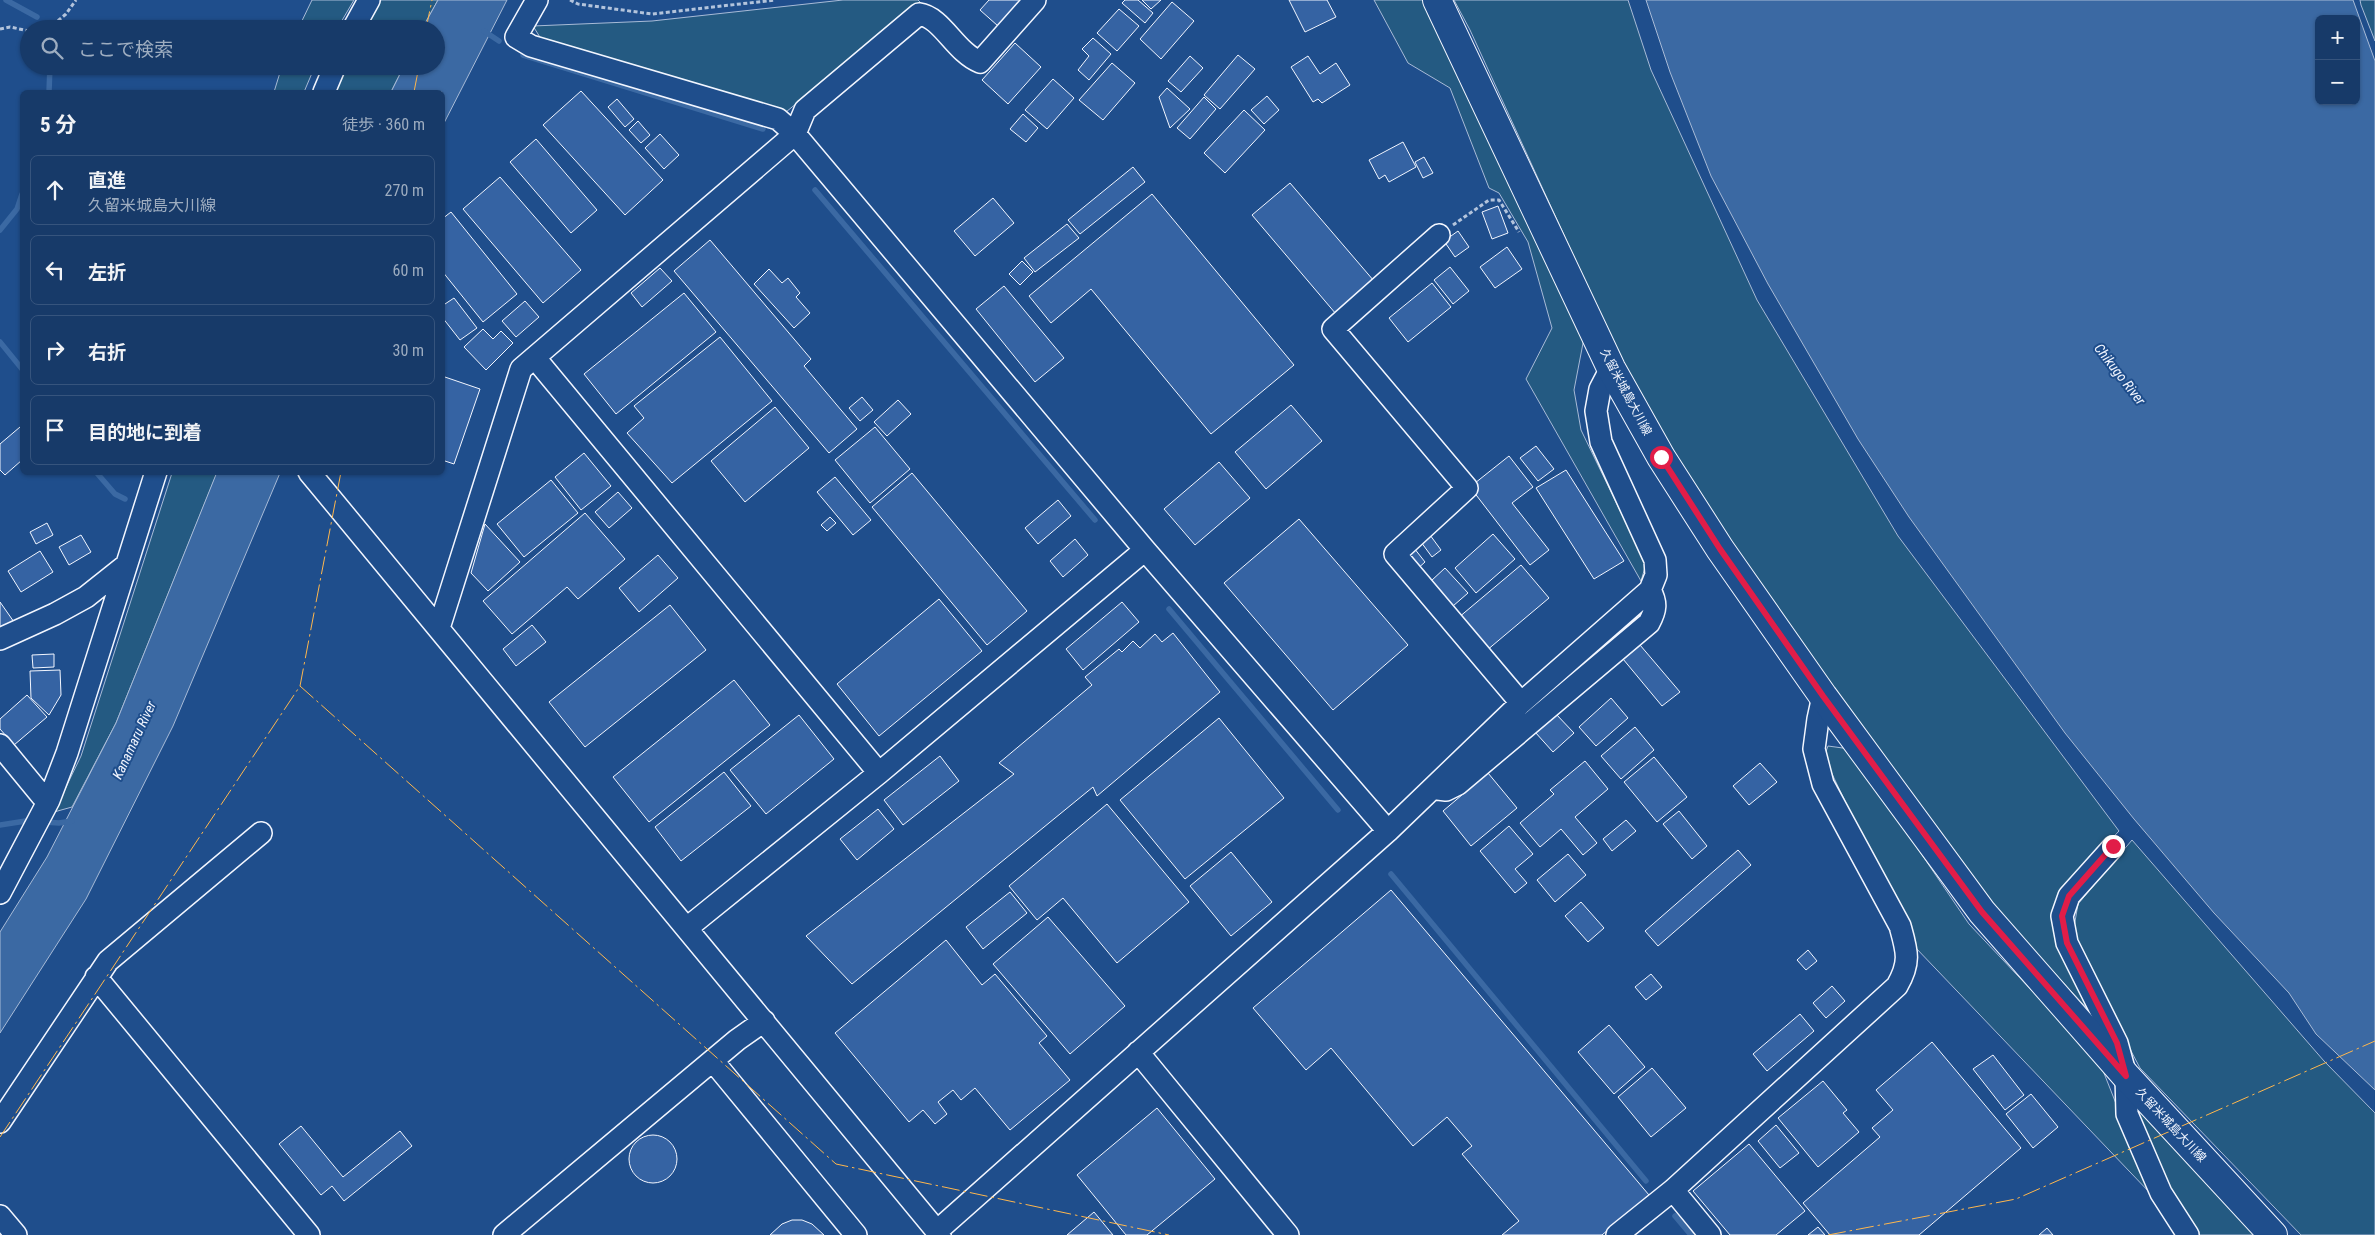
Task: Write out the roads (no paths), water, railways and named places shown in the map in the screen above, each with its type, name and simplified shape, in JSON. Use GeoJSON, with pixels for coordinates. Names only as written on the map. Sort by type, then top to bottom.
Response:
{"type":"FeatureCollection","features":[{"type":"Feature","properties":{"kind":"main road","name":"久留米城島大川線"},"geometry":{"type":"LineString","coordinates":[[1437,0],[1611,368],[1661,457],[1720,549],[1823,696],[1982,912],[2126,1076],[2273,1235]]}},
{"type":"Feature","properties":{"kind":"street"},"geometry":{"type":"LineString","coordinates":[[358,20],[369,0]]}},
{"type":"Feature","properties":{"kind":"street"},"geometry":{"type":"LineString","coordinates":[[537,0],[516,37],[531,46],[778,119],[795,134],[1146,550],[1388,831]]}},
{"type":"Feature","properties":{"kind":"street"},"geometry":{"type":"LineString","coordinates":[[439,628],[521,369],[795,134],[805,110],[919,14],[929,15],[968,58],[980,62],[1035,0]]}},
{"type":"Feature","properties":{"kind":"street"},"geometry":{"type":"LineString","coordinates":[[325,90],[331,75]]}},
{"type":"Feature","properties":{"kind":"street"},"geometry":{"type":"LineString","coordinates":[[1438,235],[1333,330],[1467,488],[1396,554],[1521,703]]}},
{"type":"Feature","properties":{"kind":"street"},"geometry":{"type":"LineString","coordinates":[[535,358],[879,773]]}},
{"type":"Feature","properties":{"kind":"street"},"geometry":{"type":"LineString","coordinates":[[312,475],[938,1233],[1138,1052],[1388,831],[1521,703],[1650,590],[1656,575],[1654,560],[1601,442],[1596,411],[1600,389],[1611,368]]}},
{"type":"Feature","properties":{"kind":"street"},"geometry":{"type":"LineString","coordinates":[[0,893],[46,805],[67,753],[155,475]]}},
{"type":"Feature","properties":{"kind":"street"},"geometry":{"type":"LineString","coordinates":[[687,928],[879,773],[1146,550]]}},
{"type":"Feature","properties":{"kind":"street"},"geometry":{"type":"LineString","coordinates":[[0,639],[55,614],[86,597],[125,566]]}},
{"type":"Feature","properties":{"kind":"street"},"geometry":{"type":"LineString","coordinates":[[1433,788],[1446,790],[1458,784],[1649,623],[1656,611],[1656,600],[1650,590]]}},
{"type":"Feature","properties":{"kind":"street"},"geometry":{"type":"LineString","coordinates":[[1617,1235],[1674,1190],[1897,986],[1906,970],[1907,952],[1900,926],[1823,784],[1814,749],[1823,696]]}},
{"type":"Feature","properties":{"kind":"street"},"geometry":{"type":"LineString","coordinates":[[0,745],[42,796],[46,805]]}},
{"type":"Feature","properties":{"kind":"street"},"geometry":{"type":"LineString","coordinates":[[0,1122],[108,961],[261,833]]}},
{"type":"Feature","properties":{"kind":"street"},"geometry":{"type":"LineString","coordinates":[[2113,846],[2069,896],[2062,916],[2067,943],[2117,1043],[2126,1076],[2126,1114],[2161,1193],[2188,1235]]}},
{"type":"Feature","properties":{"kind":"street"},"geometry":{"type":"LineString","coordinates":[[96,977],[309,1235]]}},
{"type":"Feature","properties":{"kind":"street"},"geometry":{"type":"LineString","coordinates":[[504,1235],[713,1061],[764,1021]]}},
{"type":"Feature","properties":{"kind":"street"},"geometry":{"type":"LineString","coordinates":[[1138,1052],[1288,1235]]}},
{"type":"Feature","properties":{"kind":"street"},"geometry":{"type":"LineString","coordinates":[[713,1061],[856,1235]]}},
{"type":"Feature","properties":{"kind":"street"},"geometry":{"type":"LineString","coordinates":[[1674,1190],[1710,1235]]}},
{"type":"Feature","properties":{"kind":"street"},"geometry":{"type":"LineString","coordinates":[[0,1216],[16,1235]]}},
{"type":"Feature","properties":{"kind":"water"},"geometry":{"type":"Polygon","coordinates":[[[438,0],[507,0],[445,121],[445,90],[392,90],[400,75],[445,75],[445,20],[427,20],[438,0]]]}},
{"type":"Feature","properties":{"kind":"water","name":"Chikugo River"},"geometry":{"type":"Polygon","coordinates":[[[1646,0],[2353,0],[2358,15],[2315,15],[2315,105],[2360,105],[2360,19],[2375,61],[2375,1090],[2316,1034],[2289,993],[2214,913],[2134,819],[2065,733],[1909,517],[1858,439],[1768,284],[1711,176],[1670,72],[1646,0]]]}},
{"type":"Feature","properties":{"kind":"water","name":"Kanamaru River"},"geometry":{"type":"Polygon","coordinates":[[[216,475],[279,475],[173,726],[86,899],[0,1033],[0,932],[47,857],[116,723],[216,475]]]}},
{"type":"Feature","properties":{"kind":"waterway"},"geometry":{"type":"LineString","coordinates":[[6,0],[37,17]]}},
{"type":"Feature","properties":{"kind":"waterway"},"geometry":{"type":"LineString","coordinates":[[484,31],[499,41]]}},
{"type":"Feature","properties":{"kind":"waterway"},"geometry":{"type":"LineString","coordinates":[[523,55],[763,129]]}},
{"type":"Feature","properties":{"kind":"waterway"},"geometry":{"type":"LineString","coordinates":[[49,90],[50,75]]}},
{"type":"Feature","properties":{"kind":"waterway"},"geometry":{"type":"LineString","coordinates":[[815,190],[1095,520]]}},
{"type":"Feature","properties":{"kind":"waterway"},"geometry":{"type":"LineString","coordinates":[[0,230],[17,209],[20,200]]}},
{"type":"Feature","properties":{"kind":"waterway"},"geometry":{"type":"LineString","coordinates":[[0,342],[20,367]]}},
{"type":"Feature","properties":{"kind":"waterway"},"geometry":{"type":"LineString","coordinates":[[99,475],[115,494],[125,499]]}},
{"type":"Feature","properties":{"kind":"waterway"},"geometry":{"type":"LineString","coordinates":[[1169,609],[1338,810]]}},
{"type":"Feature","properties":{"kind":"waterway"},"geometry":{"type":"LineString","coordinates":[[0,825],[32,820]]}},
{"type":"Feature","properties":{"kind":"waterway"},"geometry":{"type":"LineString","coordinates":[[44,822],[59,823],[72,821]]}},
{"type":"Feature","properties":{"kind":"waterway"},"geometry":{"type":"LineString","coordinates":[[1391,874],[1646,1181]]}},
{"type":"Feature","properties":{"kind":"waterway"},"geometry":{"type":"LineString","coordinates":[[1675,1216],[1691,1235]]}}]}
